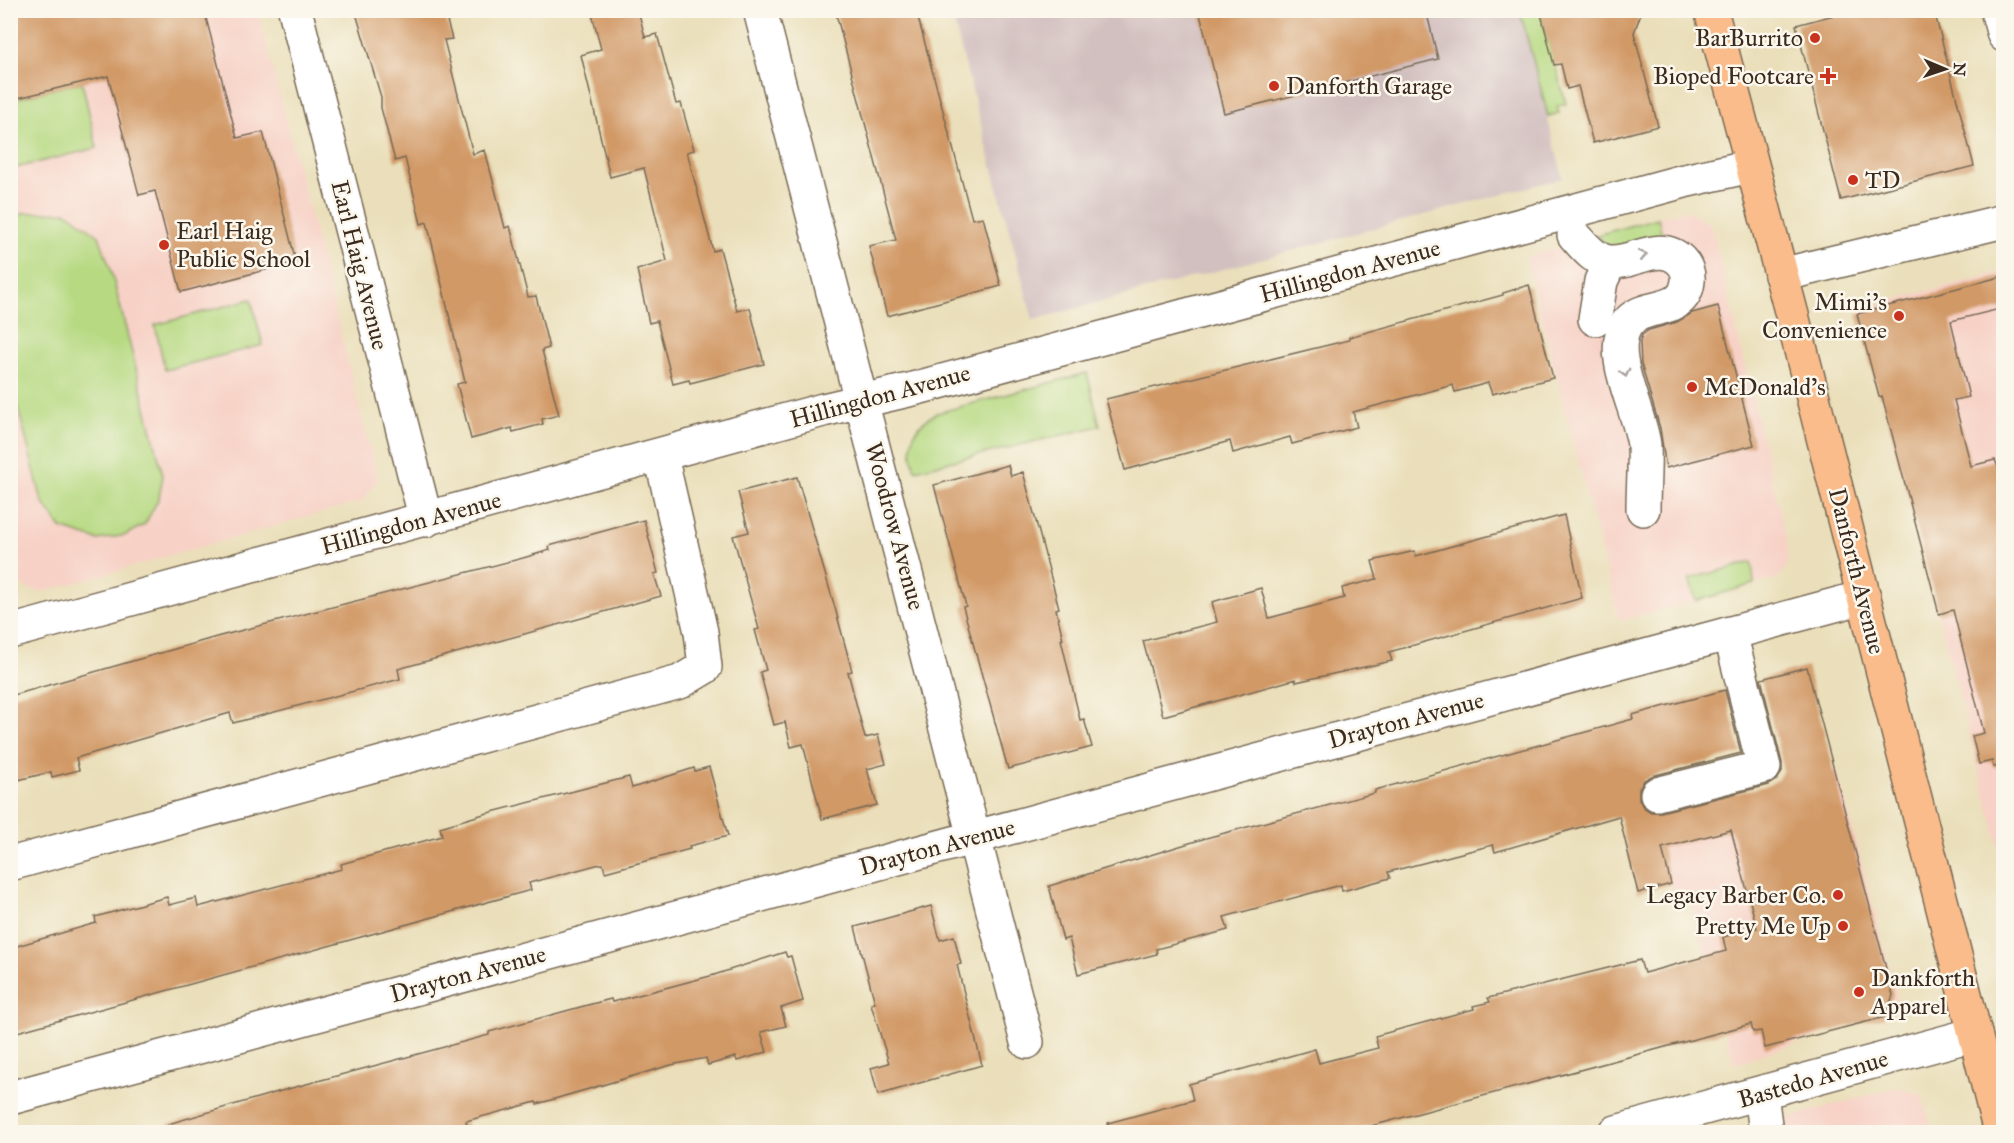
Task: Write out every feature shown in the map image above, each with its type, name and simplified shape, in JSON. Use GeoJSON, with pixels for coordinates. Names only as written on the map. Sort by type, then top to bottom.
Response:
{"type":"FeatureCollection","features":[{"type":"Feature","properties":{"kind":"main road","name":"Danforth Avenue"},"geometry":{"type":"LineString","coordinates":[[1711,10],[2000,1132]]}},
{"type":"Feature","properties":{"kind":"street","name":"Earl Haig Avenue"},"geometry":{"type":"LineString","coordinates":[[294,10],[426,520]]}},
{"type":"Feature","properties":{"kind":"street","name":"Woodrow Avenue"},"geometry":{"type":"LineString","coordinates":[[760,10],[1027,1042]]}},
{"type":"Feature","properties":{"kind":"street"},"geometry":{"type":"LineString","coordinates":[[1997,10],[2004,35]]}},
{"type":"Feature","properties":{"kind":"street","name":"Hillingdon Avenue"},"geometry":{"type":"LineString","coordinates":[[10,632],[862,400],[1684,181],[1751,166]]}},
{"type":"Feature","properties":{"kind":"street"},"geometry":{"type":"LineString","coordinates":[[1781,275],[2004,221]]}},
{"type":"Feature","properties":{"kind":"street"},"geometry":{"type":"LineString","coordinates":[[1574,235],[1592,255],[1610,262],[1655,252],[1664,253],[1680,260],[1688,274],[1686,294],[1679,301],[1637,315],[1626,326],[1618,348],[1644,444],[1643,509]]}},
{"type":"Feature","properties":{"kind":"street"},"geometry":{"type":"LineString","coordinates":[[1595,319],[1600,281],[1610,262]]}},
{"type":"Feature","properties":{"kind":"street"},"geometry":{"type":"LineString","coordinates":[[10,864],[680,682],[705,667],[701,632],[661,456]]}},
{"type":"Feature","properties":{"kind":"street","name":"Drayton Avenue"},"geometry":{"type":"LineString","coordinates":[[10,1098],[1863,597]]}},
{"type":"Feature","properties":{"kind":"street"},"geometry":{"type":"LineString","coordinates":[[1657,794],[1764,766],[1730,633]]}},
{"type":"Feature","properties":{"kind":"street","name":"Bastedo Avenue"},"geometry":{"type":"LineString","coordinates":[[1616,1132],[1975,1034]]}},
{"type":"Feature","properties":{"kind":"street"},"geometry":{"type":"LineString","coordinates":[[1761,1094],[1766,1132]]}},
{"type":"Feature","properties":{"kind":"shaded area","name":"Earl Haig Public School"},"geometry":{"type":"Polygon","coordinates":[[[11,11],[258,11],[378,479],[363,501],[46,591],[33,590],[20,585],[12,575],[11,11]]]}},
{"type":"Feature","properties":{"kind":"shaded area"},"geometry":{"type":"Polygon","coordinates":[[[951,11],[1520,11],[1563,178],[1033,320],[951,11]]]}},
{"type":"Feature","properties":{"kind":"shaded area"},"geometry":{"type":"Polygon","coordinates":[[[1681,211],[1691,212],[1710,224],[1715,240],[1788,546],[1787,566],[1778,578],[1619,621],[1526,257],[1681,211]]]}},
{"type":"Feature","properties":{"kind":"shaded area"},"geometry":{"type":"Polygon","coordinates":[[[2003,272],[2003,864],[1859,308],[2003,272]]]}},
{"type":"Feature","properties":{"kind":"shaded area"},"geometry":{"type":"Polygon","coordinates":[[[1837,769],[1900,1008],[1734,1064],[1691,902],[1676,907],[1655,812],[1837,769]]]}},
{"type":"Feature","properties":{"kind":"shaded area"},"geometry":{"type":"Polygon","coordinates":[[[1898,1087],[1922,1095],[1932,1132],[1774,1132],[1772,1122],[1898,1087]]]}},
{"type":"Feature","properties":{"kind":"green space"},"geometry":{"type":"Polygon","coordinates":[[[1520,11],[1540,11],[1566,104],[1557,106],[1559,113],[1548,116],[1520,11]]]}},
{"type":"Feature","properties":{"kind":"green space"},"geometry":{"type":"Polygon","coordinates":[[[82,82],[97,148],[11,169],[11,100],[82,82]]]}},
{"type":"Feature","properties":{"kind":"green space"},"geometry":{"type":"Polygon","coordinates":[[[67,212],[99,236],[111,270],[163,475],[159,498],[145,524],[126,535],[98,540],[61,528],[42,501],[11,381],[11,224],[23,213],[67,212]]]}},
{"type":"Feature","properties":{"kind":"green space"},"geometry":{"type":"Polygon","coordinates":[[[1658,218],[1664,241],[1645,247],[1620,250],[1604,243],[1597,235],[1658,218]]]}},
{"type":"Feature","properties":{"kind":"green space"},"geometry":{"type":"Polygon","coordinates":[[[251,299],[263,345],[165,370],[155,325],[251,299]]]}},
{"type":"Feature","properties":{"kind":"green space"},"geometry":{"type":"Polygon","coordinates":[[[1087,373],[1100,426],[915,470],[911,451],[913,436],[928,418],[937,413],[1087,373]]]}},
{"type":"Feature","properties":{"kind":"green space"},"geometry":{"type":"Polygon","coordinates":[[[1752,562],[1754,584],[1696,601],[1689,579],[1752,562]]]}},
{"type":"Feature","properties":{"kind":"building","name":"Earl Haig Public School"},"geometry":{"type":"Polygon","coordinates":[[[10,10],[204,10],[237,138],[263,132],[296,262],[181,292],[155,191],[139,195],[108,76],[10,100],[10,10]]]}},
{"type":"Feature","properties":{"kind":"building"},"geometry":{"type":"Polygon","coordinates":[[[355,10],[444,10],[452,39],[444,40],[473,154],[485,150],[505,228],[510,226],[528,297],[536,296],[549,348],[542,350],[559,415],[542,419],[543,424],[513,432],[512,428],[471,439],[457,384],[465,382],[427,222],[421,224],[405,158],[395,161],[381,108],[381,97],[355,10]]]}},
{"type":"Feature","properties":{"kind":"building"},"geometry":{"type":"Polygon","coordinates":[[[591,10],[638,10],[645,37],[657,34],[676,104],[681,103],[694,150],[687,152],[713,251],[720,249],[737,311],[750,308],[764,364],[690,383],[689,380],[673,384],[657,321],[649,323],[637,270],[667,261],[644,168],[610,177],[581,55],[601,49],[591,10]]]}},
{"type":"Feature","properties":{"kind":"building"},"geometry":{"type":"Polygon","coordinates":[[[835,10],[916,10],[972,219],[983,217],[1001,286],[887,316],[869,246],[896,240],[835,10]]]}},
{"type":"Feature","properties":{"kind":"building","name":"Danforth Garage"},"geometry":{"type":"Polygon","coordinates":[[[1199,10],[1426,10],[1438,59],[1224,113],[1199,10]]]}},
{"type":"Feature","properties":{"kind":"building"},"geometry":{"type":"Polygon","coordinates":[[[1540,10],[1642,10],[1634,33],[1658,126],[1593,143],[1578,86],[1567,89],[1561,64],[1554,65],[1540,10]]]}},
{"type":"Feature","properties":{"kind":"building"},"geometry":{"type":"Polygon","coordinates":[[[1853,10],[1934,10],[1974,166],[1841,200],[1796,25],[1853,10]]]}},
{"type":"Feature","properties":{"kind":"building"},"geometry":{"type":"Polygon","coordinates":[[[2004,276],[2004,308],[1951,321],[1969,397],[1954,400],[1971,466],[1995,460],[1998,467],[2004,466],[2004,766],[1993,767],[1992,761],[1979,764],[1972,736],[1984,733],[1953,610],[1939,614],[1882,396],[1879,397],[1857,314],[2004,276]]]}},
{"type":"Feature","properties":{"kind":"building"},"geometry":{"type":"Polygon","coordinates":[[[1529,285],[1553,378],[1492,394],[1488,383],[1455,392],[1453,385],[1353,412],[1357,427],[1292,444],[1290,437],[1233,453],[1230,441],[1125,470],[1106,399],[1349,340],[1349,337],[1503,295],[1503,293],[1529,285]]]}},
{"type":"Feature","properties":{"kind":"building","name":"McDonald's"},"geometry":{"type":"Polygon","coordinates":[[[1718,306],[1754,445],[1666,468],[1660,428],[1641,364],[1642,335],[1649,330],[1677,322],[1692,313],[1718,306]]]}},
{"type":"Feature","properties":{"kind":"building"},"geometry":{"type":"Polygon","coordinates":[[[1008,465],[1011,476],[1023,472],[1059,608],[1056,609],[1063,639],[1061,639],[1080,720],[1084,719],[1092,747],[1008,769],[963,607],[966,606],[934,485],[1008,465]]]}},
{"type":"Feature","properties":{"kind":"building"},"geometry":{"type":"Polygon","coordinates":[[[797,477],[852,671],[848,672],[865,738],[878,735],[886,764],[867,769],[877,805],[822,819],[803,744],[791,747],[785,722],[774,725],[760,672],[766,670],[755,630],[759,629],[733,536],[749,532],[738,492],[797,477]]]}},
{"type":"Feature","properties":{"kind":"building"},"geometry":{"type":"Polygon","coordinates":[[[1564,515],[1582,598],[1389,652],[1392,661],[1296,682],[1296,679],[1163,716],[1143,641],[1217,622],[1212,602],[1261,588],[1269,618],[1344,598],[1342,588],[1377,579],[1372,561],[1415,551],[1416,556],[1564,515]]]}},
{"type":"Feature","properties":{"kind":"building"},"geometry":{"type":"Polygon","coordinates":[[[644,520],[658,573],[654,574],[661,596],[398,669],[400,679],[233,723],[230,713],[76,758],[79,770],[52,777],[51,772],[10,782],[10,696],[220,636],[523,558],[550,550],[549,546],[644,520]]]}},
{"type":"Feature","properties":{"kind":"building"},"geometry":{"type":"Polygon","coordinates":[[[1807,667],[1893,995],[1885,1017],[1765,1048],[1761,1031],[1753,1032],[1751,1024],[1349,1132],[1109,1132],[1108,1123],[1193,1100],[1189,1084],[1315,1049],[1319,1063],[1378,1048],[1375,1036],[1474,1009],[1473,1006],[1490,1002],[1488,998],[1640,960],[1644,973],[1726,951],[1723,937],[1757,928],[1731,830],[1662,848],[1671,884],[1638,893],[1619,816],[1495,852],[1493,845],[1388,872],[1390,878],[1342,891],[1341,885],[1224,917],[1228,930],[1156,949],[1157,954],[1078,974],[1069,938],[1063,940],[1049,886],[1206,838],[1375,793],[1375,790],[1633,719],[1632,715],[1725,690],[1741,753],[1652,776],[1644,780],[1639,788],[1639,799],[1643,807],[1651,812],[1661,812],[1769,785],[1777,780],[1782,772],[1782,763],[1761,679],[1807,667]]]}},
{"type":"Feature","properties":{"kind":"building"},"geometry":{"type":"Polygon","coordinates":[[[709,767],[728,836],[689,846],[690,849],[605,872],[603,864],[600,864],[529,883],[531,890],[10,1034],[10,948],[96,923],[95,917],[167,897],[169,905],[196,898],[198,907],[342,869],[341,864],[442,836],[440,827],[484,814],[629,777],[632,788],[694,768],[695,771],[709,767]]]}},
{"type":"Feature","properties":{"kind":"building"},"geometry":{"type":"Polygon","coordinates":[[[931,906],[940,940],[954,936],[961,964],[957,965],[982,1065],[878,1095],[871,1068],[889,1063],[871,1004],[875,1003],[855,927],[931,906]]]}},
{"type":"Feature","properties":{"kind":"building"},"geometry":{"type":"Polygon","coordinates":[[[785,952],[787,957],[791,956],[803,1001],[781,1008],[786,1026],[761,1032],[767,1052],[737,1061],[736,1057],[708,1065],[706,1058],[671,1065],[537,1104],[536,1102],[466,1121],[469,1132],[169,1132],[168,1124],[489,1035],[489,1032],[584,1006],[611,999],[612,1002],[714,975],[785,952]]]}},
{"type":"Feature","properties":{"kind":"place","name":"BarBurrito"},"geometry":{"type":"Point","coordinates":[1815,38]}},
{"type":"Feature","properties":{"kind":"place","name":"Bioped Footcare"},"geometry":{"type":"Point","coordinates":[1828,76]}},
{"type":"Feature","properties":{"kind":"place","name":"Danforth Garage"},"geometry":{"type":"Point","coordinates":[1274,86]}},
{"type":"Feature","properties":{"kind":"place","name":"TD"},"geometry":{"type":"Point","coordinates":[1853,180]}},
{"type":"Feature","properties":{"kind":"place","name":"Earl Haig Public School"},"geometry":{"type":"Point","coordinates":[164,245]}},
{"type":"Feature","properties":{"kind":"place","name":"Mimi's Convenience"},"geometry":{"type":"Point","coordinates":[1899,316]}},
{"type":"Feature","properties":{"kind":"place","name":"McDonald's"},"geometry":{"type":"Point","coordinates":[1692,387]}},
{"type":"Feature","properties":{"kind":"place","name":"Legacy Barber Co."},"geometry":{"type":"Point","coordinates":[1838,895]}},
{"type":"Feature","properties":{"kind":"place","name":"Pretty Me Up"},"geometry":{"type":"Point","coordinates":[1843,926]}},
{"type":"Feature","properties":{"kind":"place","name":"Dankforth Apparel"},"geometry":{"type":"Point","coordinates":[1859,992]}}]}
